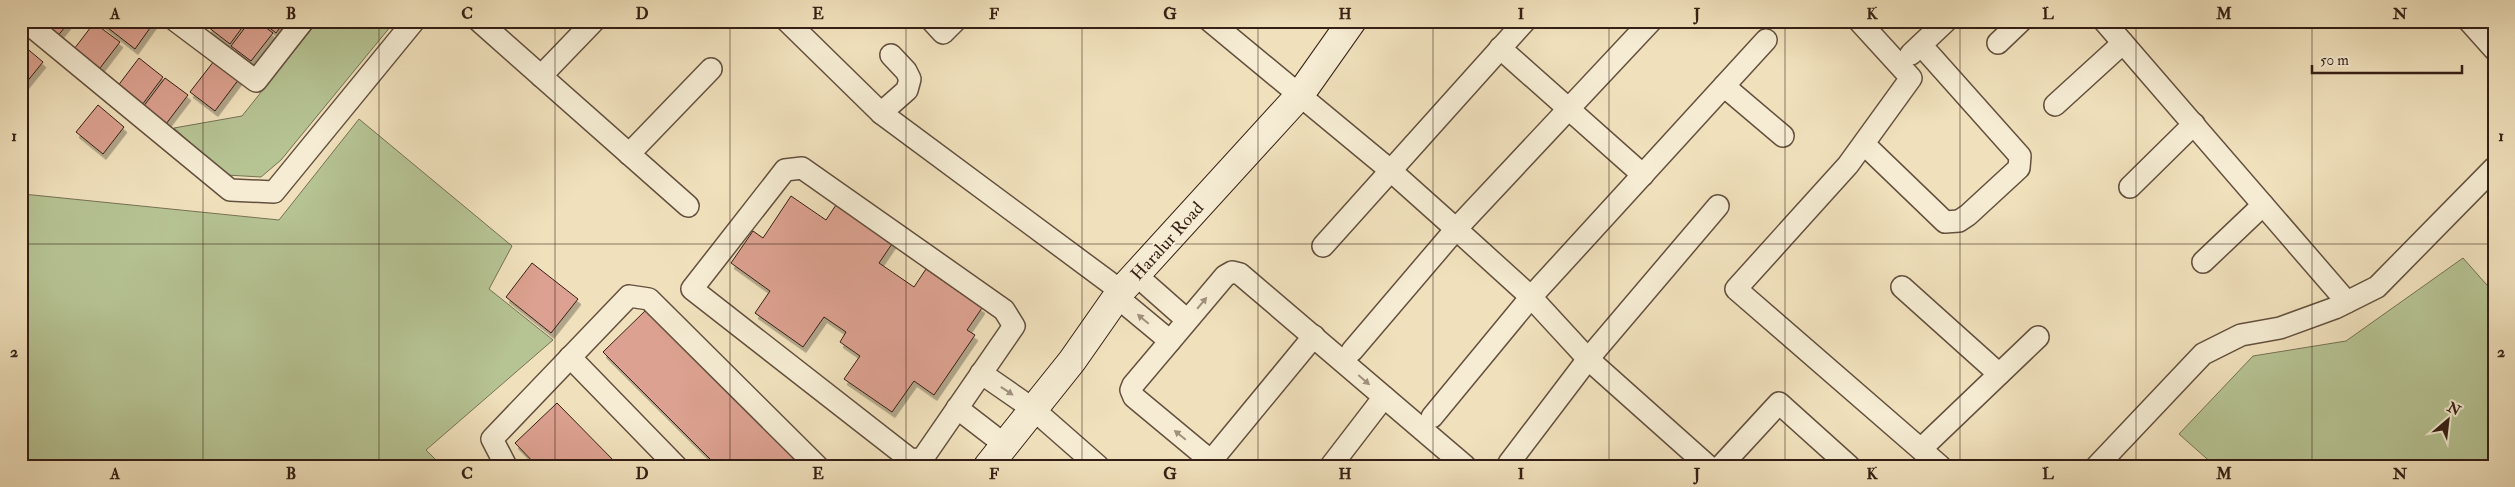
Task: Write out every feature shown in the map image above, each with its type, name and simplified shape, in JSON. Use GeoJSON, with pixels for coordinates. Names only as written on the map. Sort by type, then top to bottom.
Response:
{"type":"FeatureCollection","features":[{"type":"Feature","properties":{"kind":"street"},"geometry":{"type":"LineString","coordinates":[[24,21],[230,190],[274,192],[414,21]]}},
{"type":"Feature","properties":{"kind":"street"},"geometry":{"type":"LineString","coordinates":[[176,21],[256,81],[303,21]]}},
{"type":"Feature","properties":{"kind":"street"},"geometry":{"type":"LineString","coordinates":[[479,21],[688,206]]}},
{"type":"Feature","properties":{"kind":"street"},"geometry":{"type":"LineString","coordinates":[[541,76],[594,21]]}},
{"type":"Feature","properties":{"kind":"street"},"geometry":{"type":"LineString","coordinates":[[787,21],[881,113],[1125,288],[1187,320]]}},
{"type":"Feature","properties":{"kind":"street"},"geometry":{"type":"LineString","coordinates":[[932,21],[944,34],[955,21]]}},
{"type":"Feature","properties":{"kind":"street"},"geometry":{"type":"LineString","coordinates":[[1210,21],[1390,170],[1531,297],[1588,359],[1708,466]]}},
{"type":"Feature","properties":{"kind":"street","name":"Haralur Road"},"geometry":{"type":"LineString","coordinates":[[988,466],[1072,361],[1125,288],[1299,96],[1352,21]]}},
{"type":"Feature","properties":{"kind":"street"},"geometry":{"type":"LineString","coordinates":[[1323,246],[1525,21]]}},
{"type":"Feature","properties":{"kind":"street"},"geometry":{"type":"LineString","coordinates":[[1352,351],[1456,229],[1651,21]]}},
{"type":"Feature","properties":{"kind":"street"},"geometry":{"type":"LineString","coordinates":[[1859,21],[1911,78],[1848,165],[1736,288],[1922,448],[1940,466]]}},
{"type":"Feature","properties":{"kind":"street"},"geometry":{"type":"LineString","coordinates":[[1900,66],[1946,21]]}},
{"type":"Feature","properties":{"kind":"street"},"geometry":{"type":"LineString","coordinates":[[1998,43],[2021,21]]}},
{"type":"Feature","properties":{"kind":"street"},"geometry":{"type":"LineString","coordinates":[[2104,21],[2347,302]]}},
{"type":"Feature","properties":{"kind":"street"},"geometry":{"type":"LineString","coordinates":[[2469,21],[2494,49]]}},
{"type":"Feature","properties":{"kind":"street"},"geometry":{"type":"LineString","coordinates":[[1432,417],[1531,297],[1766,40]]}},
{"type":"Feature","properties":{"kind":"street"},"geometry":{"type":"LineString","coordinates":[[2054,105],[2123,43]]}},
{"type":"Feature","properties":{"kind":"street"},"geometry":{"type":"LineString","coordinates":[[1864,144],[1945,222],[1958,221],[1968,215],[2019,168],[2020,156],[1921,45]]}},
{"type":"Feature","properties":{"kind":"street"},"geometry":{"type":"LineString","coordinates":[[1500,48],[1643,175]]}},
{"type":"Feature","properties":{"kind":"street"},"geometry":{"type":"LineString","coordinates":[[881,113],[907,90],[910,79],[906,71],[890,55]]}},
{"type":"Feature","properties":{"kind":"street"},"geometry":{"type":"LineString","coordinates":[[629,154],[712,68]]}},
{"type":"Feature","properties":{"kind":"street"},"geometry":{"type":"LineString","coordinates":[[1724,86],[1783,136]]}},
{"type":"Feature","properties":{"kind":"street"},"geometry":{"type":"LineString","coordinates":[[2130,187],[2194,124]]}},
{"type":"Feature","properties":{"kind":"street"},"geometry":{"type":"LineString","coordinates":[[802,168],[1004,310],[1014,326],[957,408],[923,458],[911,460],[692,289],[785,170],[802,168]]}},
{"type":"Feature","properties":{"kind":"street"},"geometry":{"type":"LineString","coordinates":[[2097,466],[2203,354],[2241,335],[2280,328],[2347,302],[2377,287],[2494,168]]}},
{"type":"Feature","properties":{"kind":"street"},"geometry":{"type":"LineString","coordinates":[[2203,262],[2263,205]]}},
{"type":"Feature","properties":{"kind":"street"},"geometry":{"type":"LineString","coordinates":[[1512,466],[1509,463],[1588,359],[1718,206]]}},
{"type":"Feature","properties":{"kind":"street"},"geometry":{"type":"LineString","coordinates":[[1314,336],[1214,463],[1134,397],[1131,390],[1133,385],[1187,320],[1225,276],[1232,272],[1240,274],[1314,336],[1464,466]]}},
{"type":"Feature","properties":{"kind":"street"},"geometry":{"type":"LineString","coordinates":[[1902,287],[1999,374]]}},
{"type":"Feature","properties":{"kind":"street"},"geometry":{"type":"LineString","coordinates":[[1125,288],[1170,341]]}},
{"type":"Feature","properties":{"kind":"street"},"geometry":{"type":"LineString","coordinates":[[506,466],[492,439],[629,296],[649,299],[816,466]]}},
{"type":"Feature","properties":{"kind":"street"},"geometry":{"type":"LineString","coordinates":[[1922,448],[2038,337]]}},
{"type":"Feature","properties":{"kind":"street"},"geometry":{"type":"LineString","coordinates":[[570,357],[676,466]]}},
{"type":"Feature","properties":{"kind":"street"},"geometry":{"type":"LineString","coordinates":[[981,373],[1033,409],[1098,466]]}},
{"type":"Feature","properties":{"kind":"street"},"geometry":{"type":"LineString","coordinates":[[1331,466],[1384,397]]}},
{"type":"Feature","properties":{"kind":"street"},"geometry":{"type":"LineString","coordinates":[[1721,466],[1779,403],[1849,466]]}},
{"type":"Feature","properties":{"kind":"street"},"geometry":{"type":"LineString","coordinates":[[957,408],[1004,445]]}},
{"type":"Feature","properties":{"kind":"green space"},"geometry":{"type":"Polygon","coordinates":[[[318,21],[395,21],[281,160],[261,177],[226,175],[174,128],[242,116],[318,21]]]}},
{"type":"Feature","properties":{"kind":"green space"},"geometry":{"type":"Polygon","coordinates":[[[359,119],[512,246],[489,289],[553,340],[426,450],[442,466],[21,466],[23,194],[279,220],[359,119]]]}},
{"type":"Feature","properties":{"kind":"green space"},"geometry":{"type":"Polygon","coordinates":[[[2463,258],[2494,293],[2494,466],[2215,466],[2179,434],[2253,356],[2346,341],[2463,258]]]}},
{"type":"Feature","properties":{"kind":"building"},"geometry":{"type":"Polygon","coordinates":[[[36,21],[70,21],[56,38],[36,21]]]}},
{"type":"Feature","properties":{"kind":"building"},"geometry":{"type":"Polygon","coordinates":[[[99,21],[155,21],[135,49],[99,21]]]}},
{"type":"Feature","properties":{"kind":"building"},"geometry":{"type":"Polygon","coordinates":[[[213,21],[247,21],[230,44],[208,27],[213,21]]]}},
{"type":"Feature","properties":{"kind":"building"},"geometry":{"type":"Polygon","coordinates":[[[250,21],[257,21],[273,33],[251,61],[231,46],[250,21]]]}},
{"type":"Feature","properties":{"kind":"building"},"geometry":{"type":"Polygon","coordinates":[[[261,21],[285,21],[276,33],[261,21]]]}},
{"type":"Feature","properties":{"kind":"building"},"geometry":{"type":"Polygon","coordinates":[[[94,23],[120,42],[97,72],[71,53],[94,23]]]}},
{"type":"Feature","properties":{"kind":"building"},"geometry":{"type":"Polygon","coordinates":[[[24,46],[43,62],[21,89],[21,49],[24,46]]]}},
{"type":"Feature","properties":{"kind":"building"},"geometry":{"type":"Polygon","coordinates":[[[139,58],[163,77],[142,105],[117,87],[139,58]]]}},
{"type":"Feature","properties":{"kind":"building"},"geometry":{"type":"Polygon","coordinates":[[[214,61],[239,79],[215,111],[190,92],[214,61]]]}},
{"type":"Feature","properties":{"kind":"building"},"geometry":{"type":"Polygon","coordinates":[[[165,78],[188,95],[166,124],[143,107],[165,78]]]}},
{"type":"Feature","properties":{"kind":"building"},"geometry":{"type":"Polygon","coordinates":[[[98,105],[124,127],[103,154],[76,132],[98,105]]]}},
{"type":"Feature","properties":{"kind":"building"},"geometry":{"type":"Polygon","coordinates":[[[791,196],[826,220],[838,202],[894,241],[879,263],[914,287],[926,269],[982,308],[967,330],[975,335],[934,395],[914,381],[892,412],[844,379],[860,356],[840,342],[846,332],[824,317],[803,347],[755,313],[770,291],[731,263],[753,231],[763,238],[791,196]]]}},
{"type":"Feature","properties":{"kind":"building"},"geometry":{"type":"Polygon","coordinates":[[[532,263],[578,299],[551,333],[506,297],[532,263]]]}},
{"type":"Feature","properties":{"kind":"building"},"geometry":{"type":"Polygon","coordinates":[[[647,309],[803,466],[717,466],[603,352],[647,309]]]}},
{"type":"Feature","properties":{"kind":"building"},"geometry":{"type":"Polygon","coordinates":[[[557,403],[619,466],[537,466],[515,443],[557,403]]]}}]}
